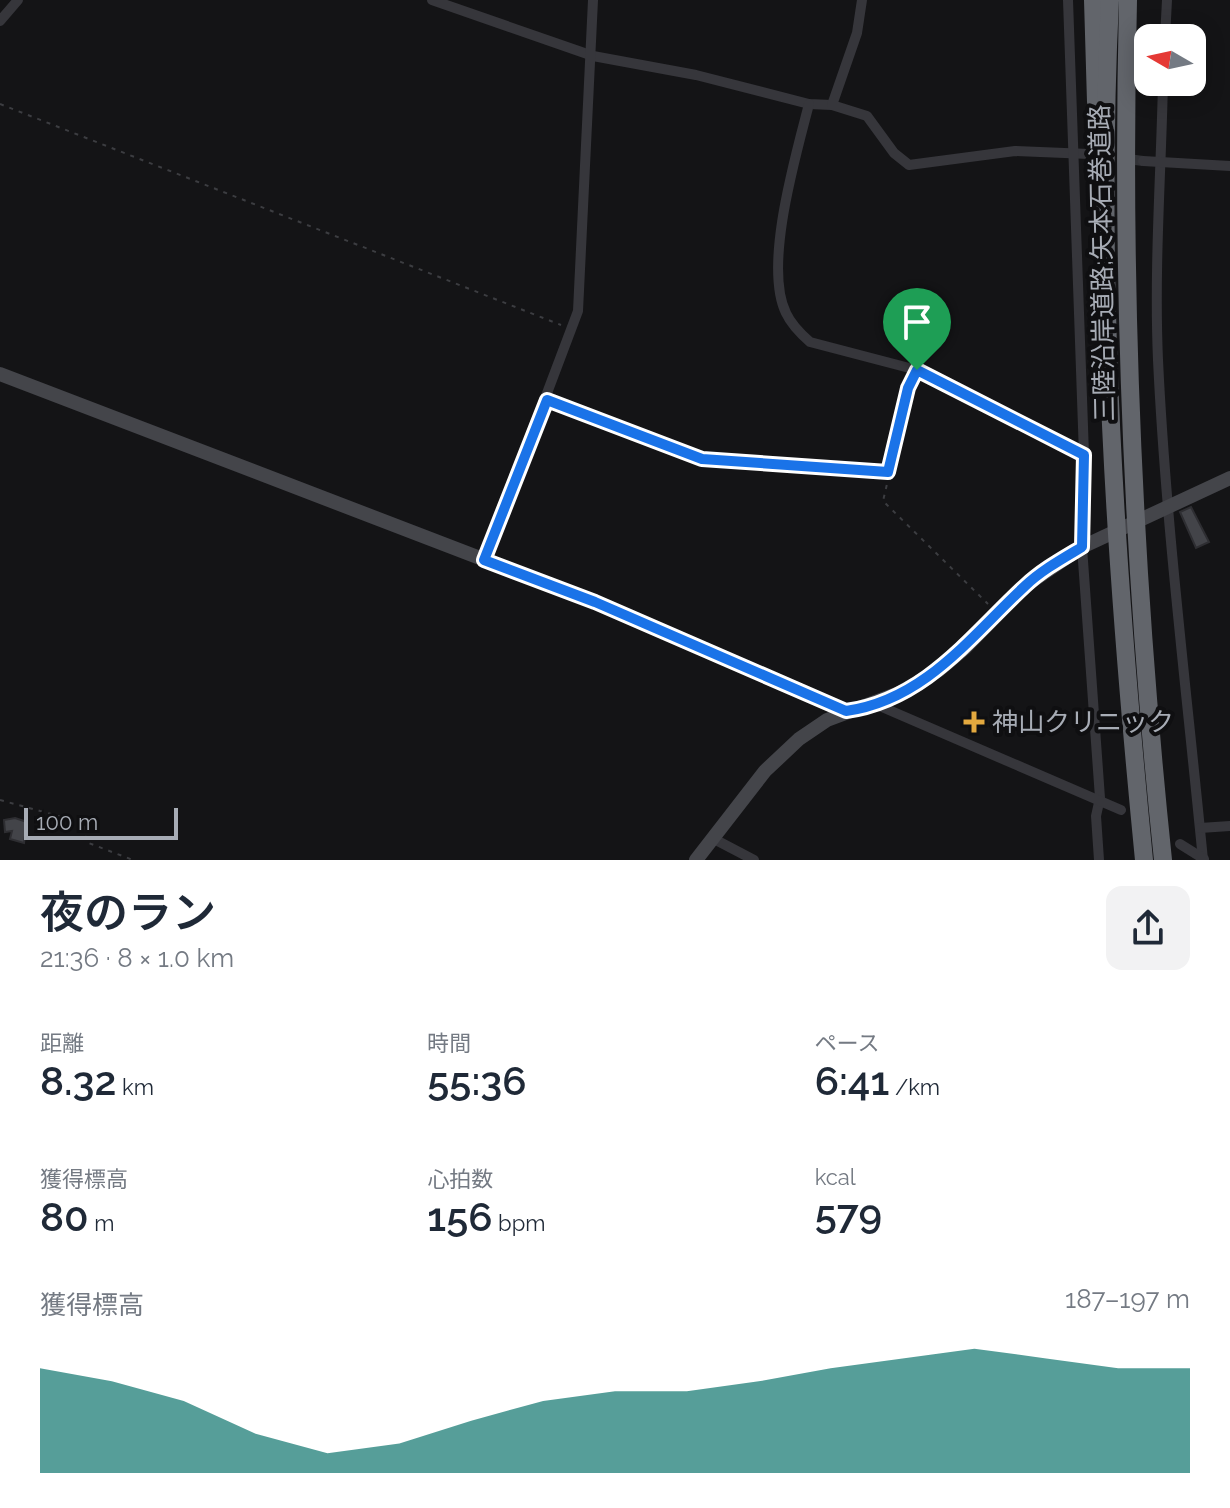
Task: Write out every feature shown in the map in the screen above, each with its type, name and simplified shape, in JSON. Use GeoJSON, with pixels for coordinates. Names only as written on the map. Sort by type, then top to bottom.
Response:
{"type":"FeatureCollection","features":[{"type":"Feature","properties":{"kind":"highway"},"geometry":{"type":"LineString","coordinates":[[1093,0],[1100,215],[1109,325]]}},
{"type":"Feature","properties":{"kind":"highway","name":"三陸沿岸道路;矢本石巻道路"},"geometry":{"type":"LineString","coordinates":[[1110,0],[1109,325],[1116,515],[1127,547],[1163,860]]}},
{"type":"Feature","properties":{"kind":"highway","name":"三陸沿岸道路;矢本石巻道路"},"geometry":{"type":"LineString","coordinates":[[1128,0],[1126,307],[1134,506],[1127,547],[1144,860]]}},
{"type":"Feature","properties":{"kind":"street"},"geometry":{"type":"LineString","coordinates":[[0,21],[18,0]]}},
{"type":"Feature","properties":{"kind":"street"},"geometry":{"type":"LineString","coordinates":[[432,0],[593,56],[696,75],[809,104],[832,105],[867,116],[894,153],[909,165],[977,154],[1089,154]]}},
{"type":"Feature","properties":{"kind":"street"},"geometry":{"type":"LineString","coordinates":[[484,560],[547,400],[578,311],[593,56],[593,0]]}},
{"type":"Feature","properties":{"kind":"street"},"geometry":{"type":"LineString","coordinates":[[832,105],[857,33],[862,0]]}},
{"type":"Feature","properties":{"kind":"street"},"geometry":{"type":"LineString","coordinates":[[1068,0],[1084,455],[1082,547],[1100,798],[1096,816],[1099,860]]}},
{"type":"Feature","properties":{"kind":"street"},"geometry":{"type":"LineString","coordinates":[[1166,24],[1167,0]]}},
{"type":"Feature","properties":{"kind":"street"},"geometry":{"type":"LineString","coordinates":[[1163,96],[1158,330],[1168,507],[1204,859]]}},
{"type":"Feature","properties":{"kind":"street"},"geometry":{"type":"LineString","coordinates":[[809,104],[789,184],[780,243],[781,291],[786,313],[810,342],[917,370],[1084,455]]}},
{"type":"Feature","properties":{"kind":"street"},"geometry":{"type":"LineString","coordinates":[[1143,161],[1230,166]]}},
{"type":"Feature","properties":{"kind":"street"},"geometry":{"type":"LineString","coordinates":[[0,374],[609,608],[846,711]]}},
{"type":"Feature","properties":{"kind":"street"},"geometry":{"type":"LineString","coordinates":[[696,860],[765,771],[799,739],[846,711],[875,704],[939,670],[1034,578],[1082,547],[1230,478]]}},
{"type":"Feature","properties":{"kind":"street"},"geometry":{"type":"LineString","coordinates":[[875,704],[1100,798],[1121,810]]}},
{"type":"Feature","properties":{"kind":"street"},"geometry":{"type":"LineString","coordinates":[[1200,828],[1230,826]]}},
{"type":"Feature","properties":{"kind":"street"},"geometry":{"type":"LineString","coordinates":[[714,839],[754,860]]}},
{"type":"Feature","properties":{"kind":"street"},"geometry":{"type":"LineString","coordinates":[[1180,844],[1204,859]]}},
{"type":"Feature","properties":{"kind":"path"},"geometry":{"type":"LineString","coordinates":[[0,104],[573,330]]}},
{"type":"Feature","properties":{"kind":"path"},"geometry":{"type":"LineString","coordinates":[[917,370],[908,388],[883,501],[998,615]]}},
{"type":"Feature","properties":{"kind":"path"},"geometry":{"type":"LineString","coordinates":[[547,400],[702,459],[888,472]]}},
{"type":"Feature","properties":{"kind":"path"},"geometry":{"type":"LineString","coordinates":[[0,800],[84,823],[86,842],[133,860]]}},
{"type":"Feature","properties":{"kind":"building"},"geometry":{"type":"Polygon","coordinates":[[[1191,507],[1209,542],[1196,548],[1180,512],[1191,507]]]}},
{"type":"Feature","properties":{"kind":"building"},"geometry":{"type":"Polygon","coordinates":[[[15,818],[27,822],[24,843],[10,839],[12,831],[5,832],[4,820],[15,818]]]}},
{"type":"Feature","properties":{"kind":"tunnel"},"geometry":{"type":"LineString","coordinates":[[1089,154],[1143,161]]}},
{"type":"Feature","properties":{"kind":"place","name":"神山クリニック"},"geometry":{"type":"Point","coordinates":[974,722]}},
{"type":"Feature","properties":{"kind":"route"},"geometry":{"type":"LineString","coordinates":[[917,370],[1084,455],[1082,547],[1025,586],[965,648],[939,670],[875,704],[846,711],[595,602],[484,560],[547,400],[702,459],[888,472],[908,388],[917,370]]}}]}
